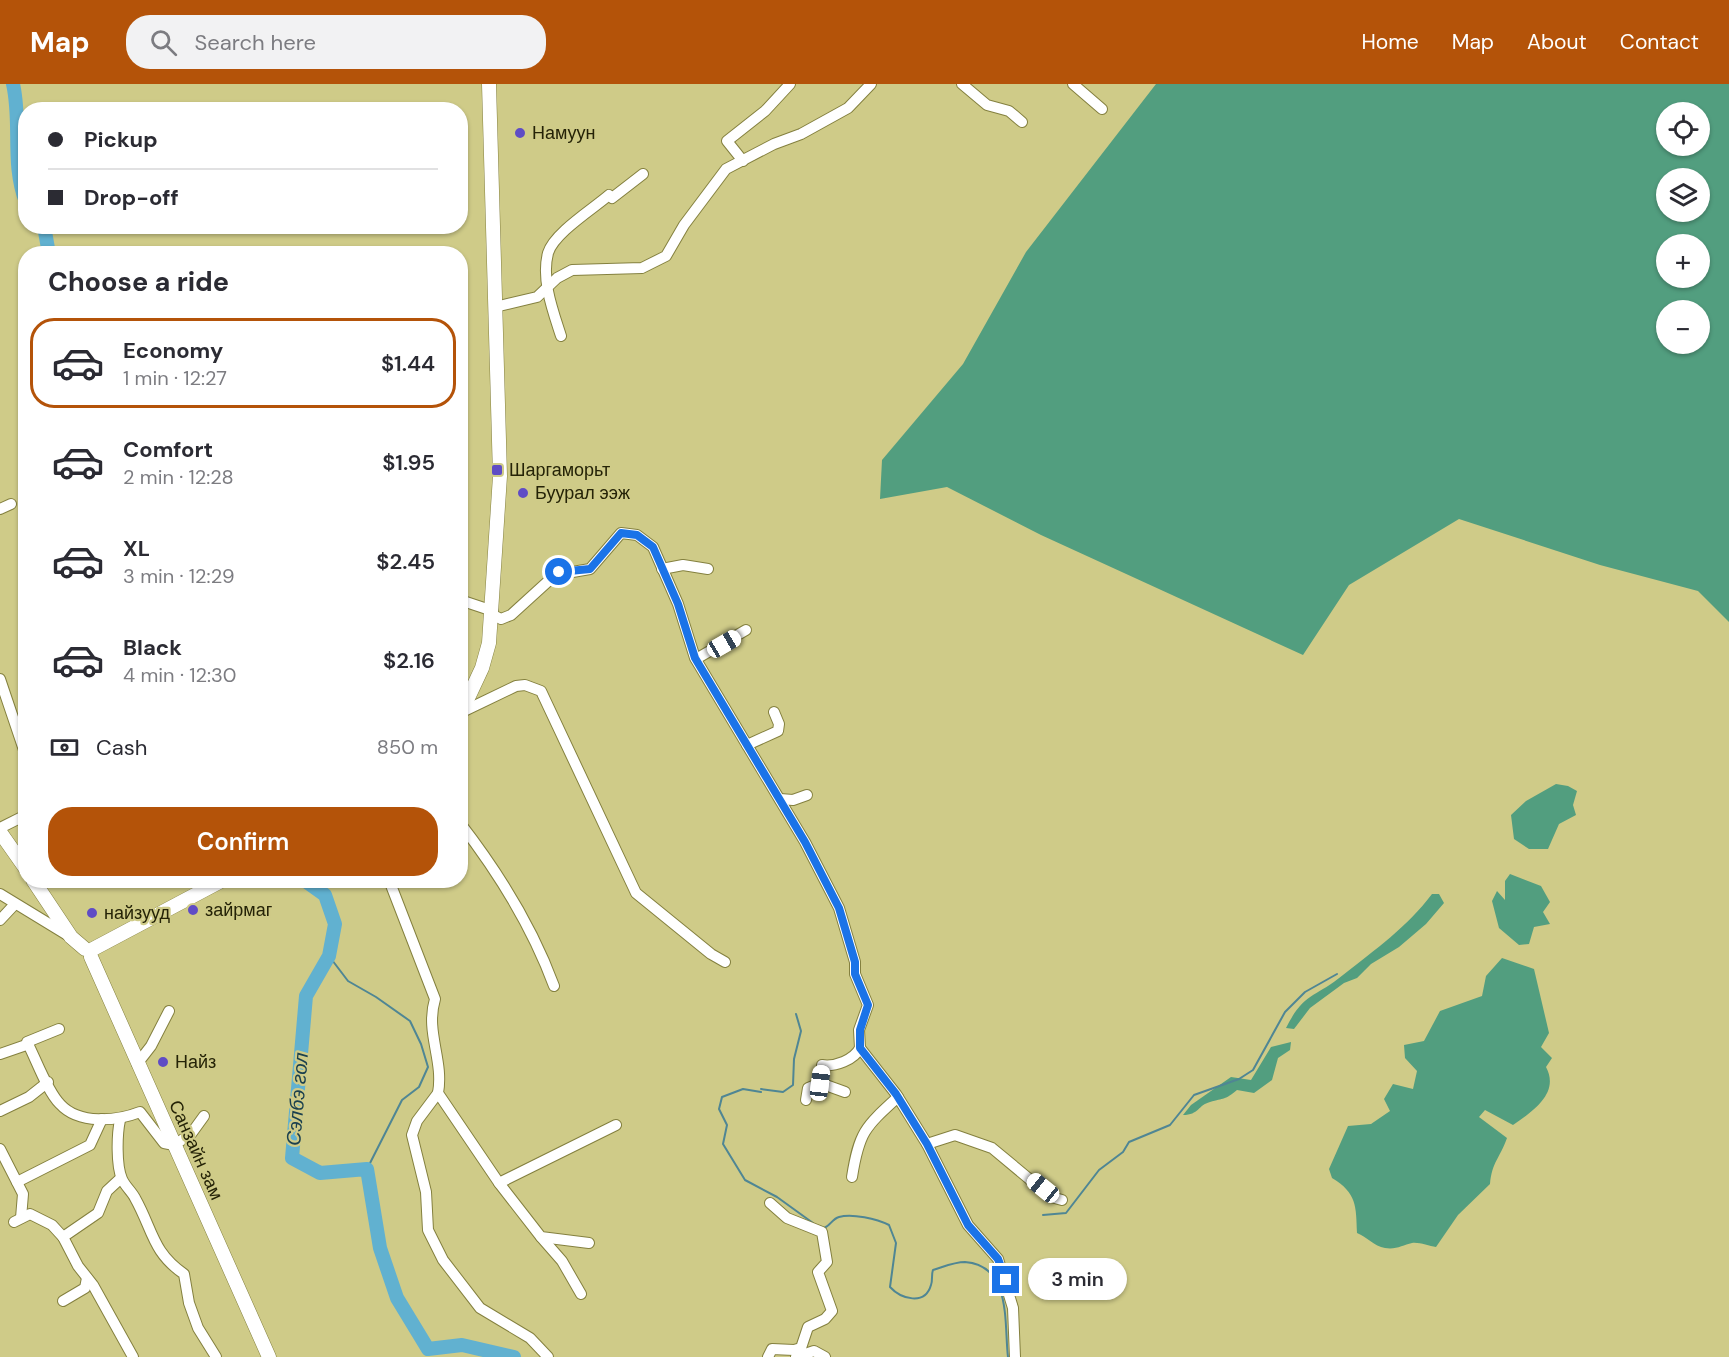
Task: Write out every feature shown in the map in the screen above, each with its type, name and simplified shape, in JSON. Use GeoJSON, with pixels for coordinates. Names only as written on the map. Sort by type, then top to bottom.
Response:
{"type":"FeatureCollection","features":[{"type":"Feature","properties":{"kind":"main road"},"geometry":{"type":"LineString","coordinates":[[468,700],[482,668],[493,613],[500,476],[490,84]]}},
{"type":"Feature","properties":{"kind":"main road"},"geometry":{"type":"LineString","coordinates":[[0,830],[18,857]]}},
{"type":"Feature","properties":{"kind":"main road"},"geometry":{"type":"LineString","coordinates":[[38,888],[71,937],[90,952],[203,888]]}},
{"type":"Feature","properties":{"kind":"main road","name":"Санзайн зам"},"geometry":{"type":"LineString","coordinates":[[90,952],[137,1064],[268,1357]]}},
{"type":"Feature","properties":{"kind":"street"},"geometry":{"type":"LineString","coordinates":[[742,161],[727,141],[765,111],[790,84]]}},
{"type":"Feature","properties":{"kind":"street"},"geometry":{"type":"LineString","coordinates":[[495,307],[537,297],[547,290],[557,278],[572,270],[642,268],[666,256],[684,225],[726,169],[774,144],[801,134],[848,108],[871,84]]}},
{"type":"Feature","properties":{"kind":"street"},"geometry":{"type":"LineString","coordinates":[[962,84],[987,105],[1009,111],[1022,122]]}},
{"type":"Feature","properties":{"kind":"street"},"geometry":{"type":"LineString","coordinates":[[1073,84],[1102,109]]}},
{"type":"Feature","properties":{"kind":"street"},"geometry":{"type":"LineString","coordinates":[[561,336],[547,290],[548,252],[561,234],[609,195],[612,198],[642,174]]}},
{"type":"Feature","properties":{"kind":"street"},"geometry":{"type":"LineString","coordinates":[[0,509],[11,504]]}},
{"type":"Feature","properties":{"kind":"street"},"geometry":{"type":"LineString","coordinates":[[468,603],[493,613],[501,619],[511,615],[559,572],[590,569],[621,533],[637,535],[653,547],[678,604],[696,659],[780,799],[839,908],[855,962],[855,974],[868,1005],[860,1030],[860,1048],[857,1054],[833,1066],[822,1065],[820,1083]]}},
{"type":"Feature","properties":{"kind":"street"},"geometry":{"type":"LineString","coordinates":[[662,568],[683,565],[708,569]]}},
{"type":"Feature","properties":{"kind":"street"},"geometry":{"type":"LineString","coordinates":[[696,659],[747,630]]}},
{"type":"Feature","properties":{"kind":"street"},"geometry":{"type":"LineString","coordinates":[[0,679],[3,696],[18,735]]}},
{"type":"Feature","properties":{"kind":"street"},"geometry":{"type":"LineString","coordinates":[[468,710],[516,687],[525,685],[541,691],[636,893],[711,954],[725,962]]}},
{"type":"Feature","properties":{"kind":"street"},"geometry":{"type":"LineString","coordinates":[[747,745],[778,731],[779,724],[774,712]]}},
{"type":"Feature","properties":{"kind":"street"},"geometry":{"type":"LineString","coordinates":[[780,799],[796,800],[807,795]]}},
{"type":"Feature","properties":{"kind":"street"},"geometry":{"type":"LineString","coordinates":[[0,830],[18,820]]}},
{"type":"Feature","properties":{"kind":"street"},"geometry":{"type":"LineString","coordinates":[[468,833],[481,850],[543,956],[554,986]]}},
{"type":"Feature","properties":{"kind":"street"},"geometry":{"type":"LineString","coordinates":[[392,888],[435,999],[431,1014],[431,1032],[441,1070],[438,1093],[417,1121],[412,1135],[426,1192],[428,1230],[443,1260],[480,1308],[530,1338],[548,1357]]}},
{"type":"Feature","properties":{"kind":"street"},"geometry":{"type":"LineString","coordinates":[[0,894],[71,937]]}},
{"type":"Feature","properties":{"kind":"street"},"geometry":{"type":"LineString","coordinates":[[0,920],[15,904]]}},
{"type":"Feature","properties":{"kind":"street"},"geometry":{"type":"LineString","coordinates":[[137,1064],[151,1046],[169,1011]]}},
{"type":"Feature","properties":{"kind":"street"},"geometry":{"type":"LineString","coordinates":[[0,1054],[59,1029]]}},
{"type":"Feature","properties":{"kind":"street"},"geometry":{"type":"LineString","coordinates":[[28,1044],[59,1104],[73,1114],[120,1120],[140,1112],[164,1143],[174,1145],[191,1134],[204,1116]]}},
{"type":"Feature","properties":{"kind":"street"},"geometry":{"type":"LineString","coordinates":[[860,1048],[898,1097],[927,1144],[968,1225],[998,1259],[1013,1308],[1015,1357]]}},
{"type":"Feature","properties":{"kind":"street"},"geometry":{"type":"LineString","coordinates":[[0,1111],[29,1096],[48,1082]]}},
{"type":"Feature","properties":{"kind":"street"},"geometry":{"type":"LineString","coordinates":[[806,1100],[808,1088],[820,1083],[845,1092]]}},
{"type":"Feature","properties":{"kind":"street"},"geometry":{"type":"LineString","coordinates":[[438,1093],[499,1183],[562,1261],[580,1294]]}},
{"type":"Feature","properties":{"kind":"street"},"geometry":{"type":"LineString","coordinates":[[852,1177],[860,1137],[868,1124],[898,1097]]}},
{"type":"Feature","properties":{"kind":"street"},"geometry":{"type":"LineString","coordinates":[[17,1182],[90,1145],[102,1119]]}},
{"type":"Feature","properties":{"kind":"street"},"geometry":{"type":"LineString","coordinates":[[120,1120],[117,1135],[122,1178],[135,1197],[159,1251],[167,1262],[184,1274],[189,1303],[198,1328],[216,1357]]}},
{"type":"Feature","properties":{"kind":"street"},"geometry":{"type":"LineString","coordinates":[[499,1183],[616,1125]]}},
{"type":"Feature","properties":{"kind":"street"},"geometry":{"type":"LineString","coordinates":[[927,1144],[954,1135],[992,1148],[1051,1197],[1062,1200]]}},
{"type":"Feature","properties":{"kind":"street"},"geometry":{"type":"LineString","coordinates":[[0,1149],[23,1194],[18,1220],[30,1214],[37,1216],[63,1237],[133,1357]]}},
{"type":"Feature","properties":{"kind":"street"},"geometry":{"type":"LineString","coordinates":[[63,1237],[98,1213],[107,1191],[122,1178]]}},
{"type":"Feature","properties":{"kind":"street"},"geometry":{"type":"LineString","coordinates":[[768,1357],[772,1349],[801,1348],[808,1327],[825,1319],[832,1311],[818,1272],[827,1262],[822,1232],[787,1218],[770,1203]]}},
{"type":"Feature","properties":{"kind":"street"},"geometry":{"type":"LineString","coordinates":[[541,1237],[589,1243]]}},
{"type":"Feature","properties":{"kind":"street"},"geometry":{"type":"LineString","coordinates":[[63,1301],[85,1288],[87,1278]]}},
{"type":"Feature","properties":{"kind":"street"},"geometry":{"type":"LineString","coordinates":[[796,1357],[814,1351],[825,1357]]}},
{"type":"Feature","properties":{"kind":"green space"},"geometry":{"type":"Polygon","coordinates":[[[1156,84],[1729,84],[1729,622],[1698,591],[1600,565],[1459,519],[1349,585],[1303,655],[1041,535],[947,487],[880,499],[882,460],[963,364],[1026,252],[1156,84]]]}},
{"type":"Feature","properties":{"kind":"green space"},"geometry":{"type":"Polygon","coordinates":[[[1556,784],[1568,786],[1577,791],[1573,805],[1576,815],[1559,824],[1548,849],[1529,849],[1514,839],[1511,815],[1526,801],[1556,784]]]}},
{"type":"Feature","properties":{"kind":"green space"},"geometry":{"type":"Polygon","coordinates":[[[1510,874],[1541,886],[1550,902],[1543,912],[1550,924],[1534,927],[1529,944],[1519,945],[1499,928],[1492,901],[1497,891],[1505,900],[1505,881],[1510,874]]]}},
{"type":"Feature","properties":{"kind":"green space"},"geometry":{"type":"Polygon","coordinates":[[[1432,894],[1439,894],[1444,903],[1426,924],[1399,947],[1371,964],[1357,978],[1344,983],[1310,1008],[1294,1029],[1286,1028],[1292,1016],[1305,1001],[1391,937],[1432,894]]]}},
{"type":"Feature","properties":{"kind":"green space"},"geometry":{"type":"Polygon","coordinates":[[[1502,958],[1534,969],[1549,1033],[1541,1047],[1552,1058],[1546,1067],[1550,1085],[1547,1093],[1529,1114],[1513,1125],[1485,1110],[1479,1117],[1507,1138],[1494,1165],[1490,1184],[1458,1215],[1436,1247],[1412,1243],[1393,1248],[1381,1247],[1357,1233],[1354,1201],[1346,1189],[1332,1178],[1329,1169],[1348,1126],[1371,1124],[1390,1111],[1384,1099],[1393,1084],[1413,1089],[1417,1071],[1405,1058],[1404,1045],[1424,1041],[1440,1011],[1482,996],[1486,976],[1502,958]]]}},
{"type":"Feature","properties":{"kind":"green space"},"geometry":{"type":"Polygon","coordinates":[[[1291,1042],[1290,1050],[1278,1058],[1272,1080],[1254,1093],[1237,1090],[1227,1097],[1206,1103],[1192,1113],[1183,1115],[1191,1105],[1231,1077],[1251,1080],[1271,1047],[1291,1042]]]}},
{"type":"Feature","properties":{"kind":"waterway","name":"Сэлбэ гол"},"geometry":{"type":"LineString","coordinates":[[13,84],[16,99],[18,158]]}},
{"type":"Feature","properties":{"kind":"waterway","name":"Сэлбэ гол"},"geometry":{"type":"LineString","coordinates":[[45,234],[48,246]]}},
{"type":"Feature","properties":{"kind":"waterway","name":"Сэлбэ гол"},"geometry":{"type":"LineString","coordinates":[[315,888],[325,895],[335,924],[329,956],[306,996],[292,1158],[320,1173],[367,1169],[380,1248],[397,1298],[428,1349],[462,1345],[514,1357]]}},
{"type":"Feature","properties":{"kind":"waterway"},"geometry":{"type":"LineString","coordinates":[[329,956],[348,981],[410,1021],[421,1044],[428,1067],[419,1087],[402,1100],[367,1169]]}},
{"type":"Feature","properties":{"kind":"waterway"},"geometry":{"type":"LineString","coordinates":[[1043,1215],[1066,1213],[1099,1170],[1123,1152],[1129,1142],[1170,1125],[1194,1095],[1239,1079],[1253,1070],[1285,1012],[1305,992],[1337,974]]}},
{"type":"Feature","properties":{"kind":"waterway"},"geometry":{"type":"LineString","coordinates":[[761,1089],[783,1092],[793,1085],[794,1059],[801,1031],[796,1014]]}},
{"type":"Feature","properties":{"kind":"waterway"},"geometry":{"type":"LineString","coordinates":[[761,1092],[743,1089],[722,1097],[719,1109],[727,1125],[723,1144],[745,1180],[777,1197],[813,1223]]}},
{"type":"Feature","properties":{"kind":"waterway"},"geometry":{"type":"LineString","coordinates":[[824,1228],[837,1218],[844,1216],[864,1217],[889,1225],[896,1243],[890,1287],[906,1297],[924,1296],[932,1283],[933,1270],[961,1262],[980,1266],[991,1274],[1003,1299],[1008,1357]]}},
{"type":"Feature","properties":{"kind":"place","name":"Намуун"},"geometry":{"type":"Point","coordinates":[520,133]}},
{"type":"Feature","properties":{"kind":"place","name":"Шаргаморьт"},"geometry":{"type":"Point","coordinates":[497,470]}},
{"type":"Feature","properties":{"kind":"place","name":"Буурал ээж"},"geometry":{"type":"Point","coordinates":[523,493]}},
{"type":"Feature","properties":{"kind":"place","name":"зайрмаг"},"geometry":{"type":"Point","coordinates":[193,910]}},
{"type":"Feature","properties":{"kind":"place","name":"найзууд"},"geometry":{"type":"Point","coordinates":[92,913]}},
{"type":"Feature","properties":{"kind":"place","name":"Найз"},"geometry":{"type":"Point","coordinates":[163,1062]}},
{"type":"Feature","properties":{"kind":"route"},"geometry":{"type":"LineString","coordinates":[[559,572],[583,572],[590,569],[621,533],[637,535],[653,547],[678,604],[695,658],[805,842],[839,908],[855,962],[855,974],[868,1005],[860,1030],[860,1048],[896,1094],[927,1144],[968,1225],[988,1244],[998,1259],[1006,1280]]}}]}
